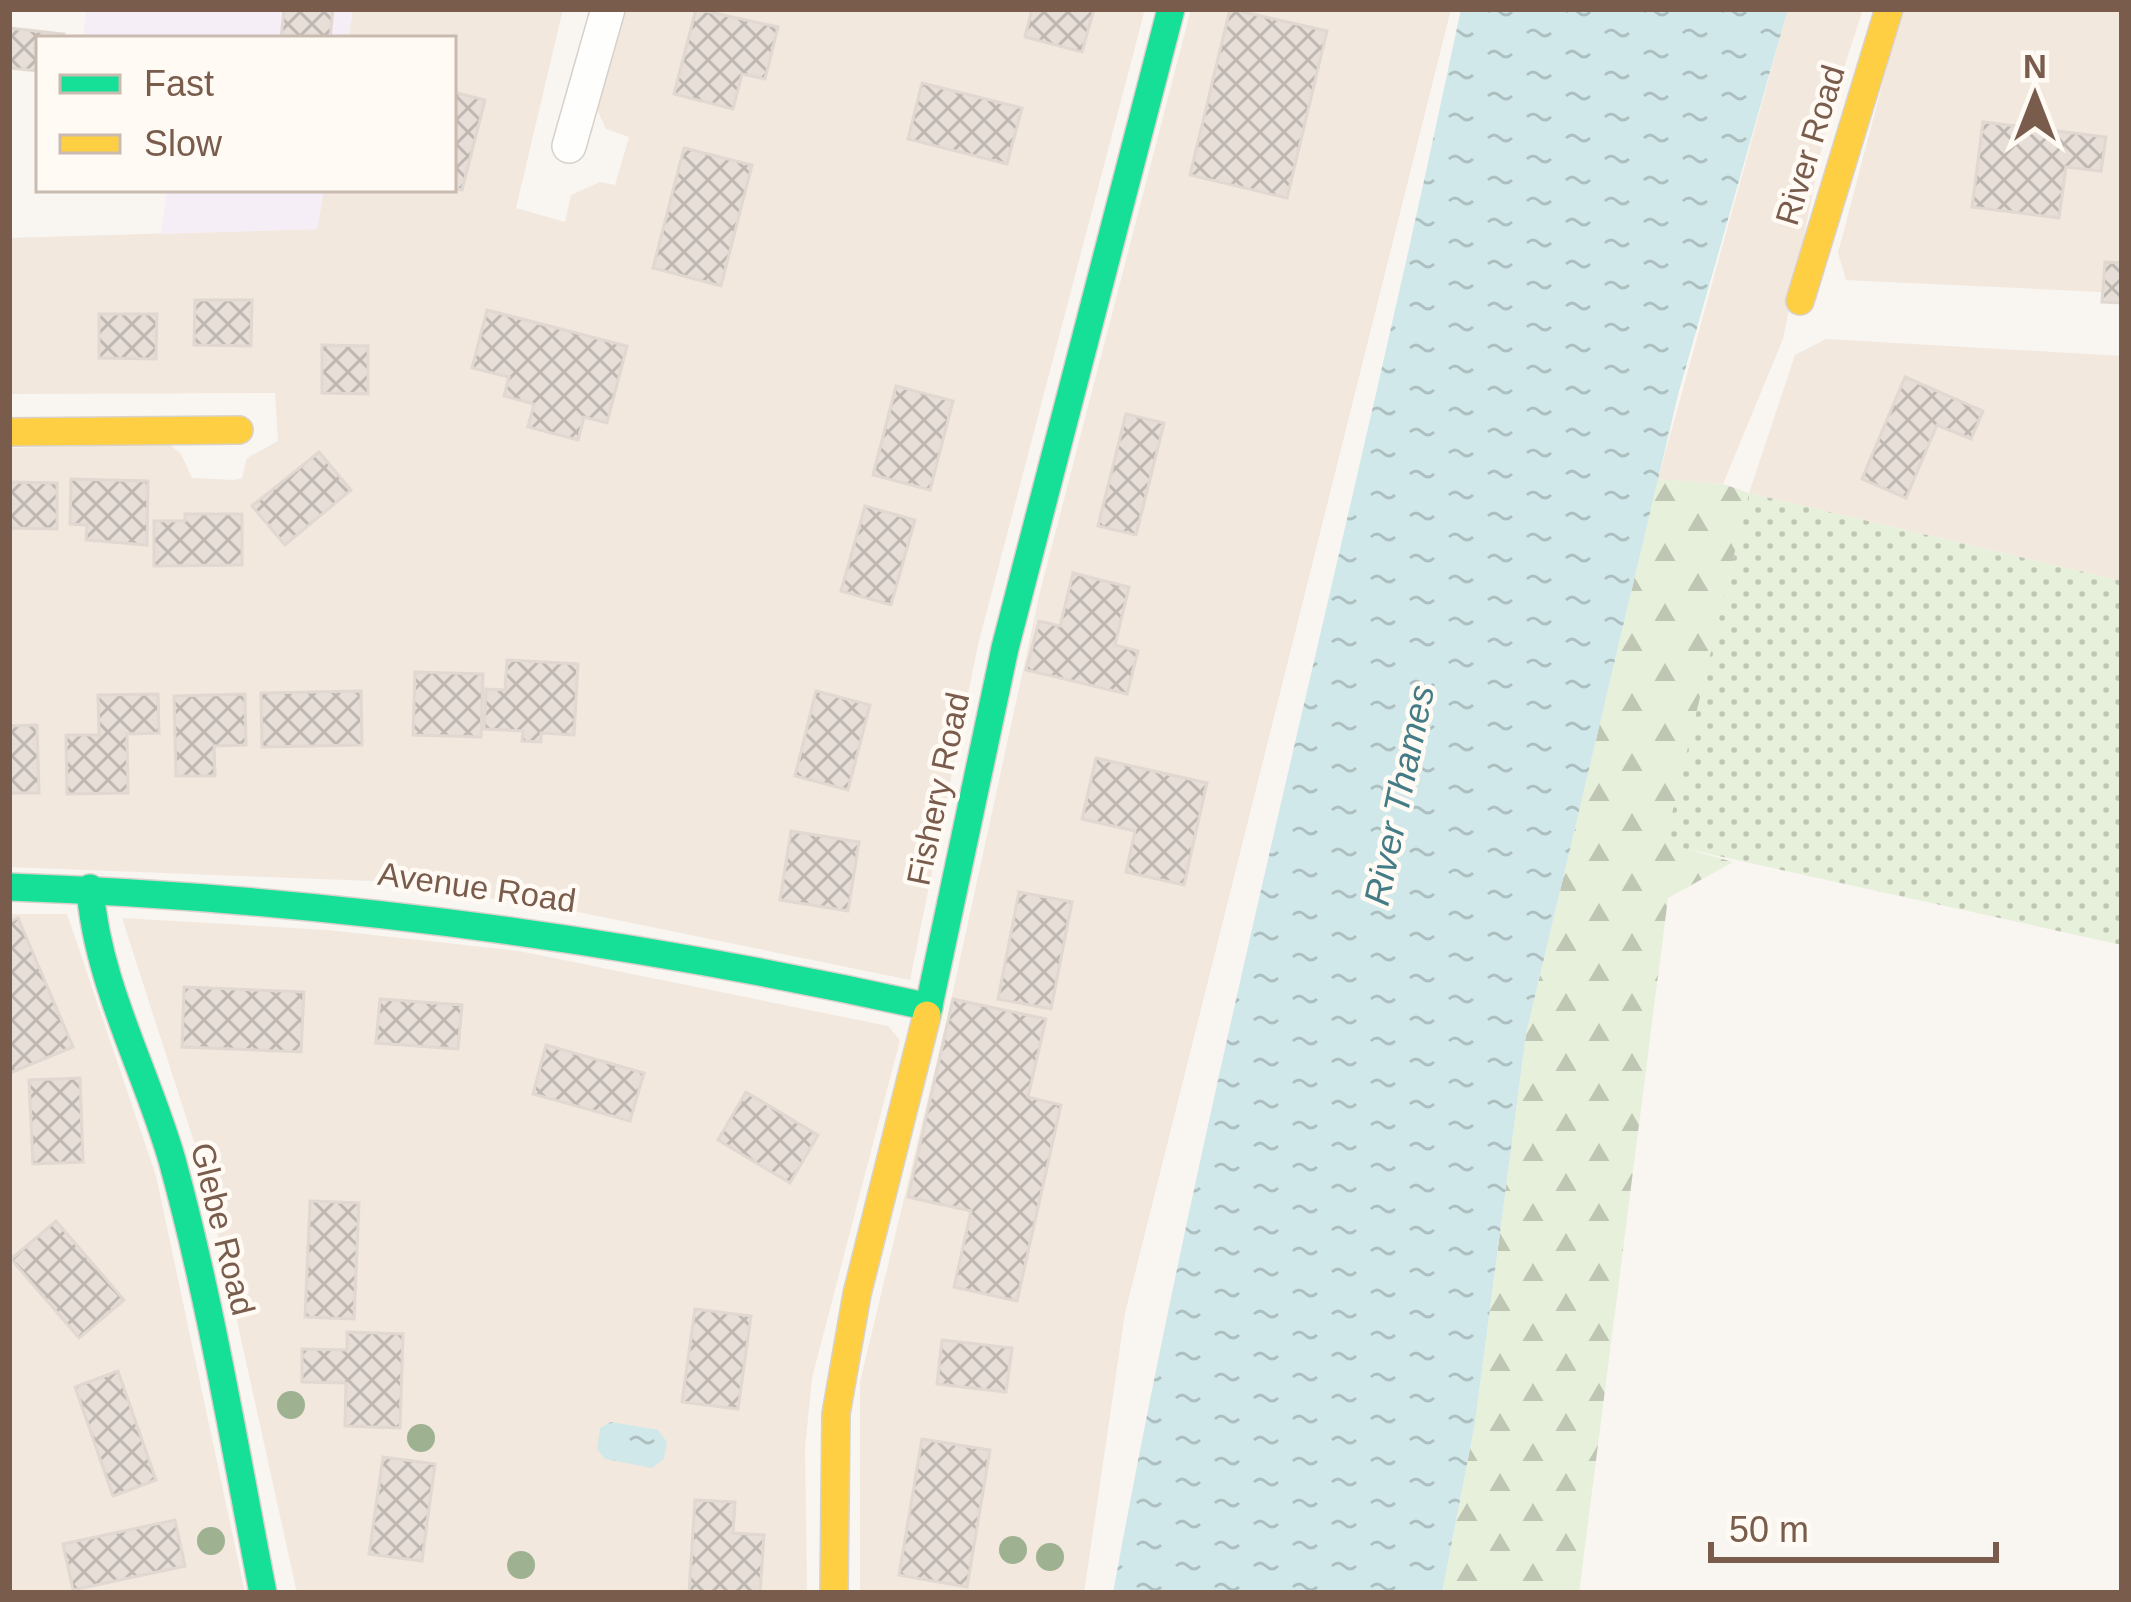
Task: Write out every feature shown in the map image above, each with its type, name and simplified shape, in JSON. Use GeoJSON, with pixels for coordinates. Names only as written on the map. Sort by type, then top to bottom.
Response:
{"type":"FeatureCollection","features":[{"type":"Feature","properties":{"kind":"street"},"geometry":{"type":"LineString","coordinates":[[569,146],[608,9]]}},
{"type":"Feature","properties":{"kind":"street","name":"Fishery Road"},"geometry":{"type":"LineString","coordinates":[[834,1593],[836,1414],[857,1294],[928,1007],[1005,648],[1171,9]]}},
{"type":"Feature","properties":{"kind":"street","name":"River Road"},"geometry":{"type":"LineString","coordinates":[[1799,301],[1888,9]]}},
{"type":"Feature","properties":{"kind":"street"},"geometry":{"type":"LineString","coordinates":[[9,432],[239,430]]}},
{"type":"Feature","properties":{"kind":"street","name":"Avenue Road"},"geometry":{"type":"LineString","coordinates":[[9,887],[326,904],[625,944],[928,1007]]}},
{"type":"Feature","properties":{"kind":"street","name":"Glebe Road"},"geometry":{"type":"LineString","coordinates":[[90,888],[101,953],[156,1107],[204,1297],[263,1593]]}},
{"type":"Feature","properties":{"kind":"shaded area"},"geometry":{"type":"Polygon","coordinates":[[[86,9],[353,9],[348,36],[83,36],[86,9]]]}},
{"type":"Feature","properties":{"kind":"shaded area"},"geometry":{"type":"Polygon","coordinates":[[[353,9],[563,9],[516,208],[565,222],[571,195],[600,182],[615,185],[629,137],[606,129],[594,103],[616,9],[1145,9],[978,645],[910,980],[568,910],[374,881],[9,867],[9,448],[169,444],[181,454],[192,478],[233,480],[242,478],[247,458],[278,441],[275,393],[9,394],[9,238],[317,229],[323,192],[456,192],[456,36],[348,36],[353,9]]]}},
{"type":"Feature","properties":{"kind":"shaded area"},"geometry":{"type":"Polygon","coordinates":[[[1191,9],[1451,9],[1125,1313],[1084,1593],[860,1593],[860,1382],[947,1019],[1040,592],[1191,9]]]}},
{"type":"Feature","properties":{"kind":"shaded area"},"geometry":{"type":"Polygon","coordinates":[[[1788,9],[1863,9],[1828,117],[1783,339],[1723,484],[1658,479],[1788,9]]]}},
{"type":"Feature","properties":{"kind":"shaded area"},"geometry":{"type":"Polygon","coordinates":[[[1902,9],[2122,9],[2122,293],[1846,280],[1838,253],[1902,9]]]}},
{"type":"Feature","properties":{"kind":"shaded area"},"geometry":{"type":"Polygon","coordinates":[[[167,192],[323,192],[317,229],[161,234],[167,192]]]}},
{"type":"Feature","properties":{"kind":"shaded area"},"geometry":{"type":"Polygon","coordinates":[[[1826,339],[2122,356],[2122,581],[1749,493],[1795,355],[1826,339]]]}},
{"type":"Feature","properties":{"kind":"shaded area"},"geometry":{"type":"Polygon","coordinates":[[[9,914],[67,914],[156,1176],[245,1593],[9,1593],[9,914]]]}},
{"type":"Feature","properties":{"kind":"shaded area"},"geometry":{"type":"Polygon","coordinates":[[[122,918],[327,930],[519,951],[888,1026],[900,1040],[812,1378],[805,1448],[807,1593],[297,1593],[205,1176],[122,918]]]}},
{"type":"Feature","properties":{"kind":"green space"},"geometry":{"type":"Polygon","coordinates":[[[1658,479],[1723,484],[1749,493],[1665,843],[1733,862],[1668,898],[1579,1593],[1442,1593],[1475,1423],[1526,1034],[1658,479]]]}},
{"type":"Feature","properties":{"kind":"green space"},"geometry":{"type":"Polygon","coordinates":[[[1749,493],[2122,581],[2122,945],[1664,844],[1749,493]]]}},
{"type":"Feature","properties":{"kind":"water","name":"River Thames"},"geometry":{"type":"Polygon","coordinates":[[[1461,9],[1788,9],[1679,391],[1526,1034],[1475,1423],[1442,1593],[1113,1593],[1236,998],[1461,9]]]}},
{"type":"Feature","properties":{"kind":"water"},"geometry":{"type":"Polygon","coordinates":[[[611,1422],[658,1430],[667,1442],[664,1459],[652,1468],[605,1459],[597,1449],[600,1428],[611,1422]]]}},
{"type":"Feature","properties":{"kind":"building"},"geometry":{"type":"Polygon","coordinates":[[[284,9],[333,9],[330,36],[281,36],[284,9]]]}},
{"type":"Feature","properties":{"kind":"building"},"geometry":{"type":"Polygon","coordinates":[[[696,9],[778,27],[765,79],[742,74],[733,109],[674,94],[696,9]]]}},
{"type":"Feature","properties":{"kind":"building"},"geometry":{"type":"Polygon","coordinates":[[[1032,9],[1094,9],[1082,52],[1025,37],[1032,9]]]}},
{"type":"Feature","properties":{"kind":"building"},"geometry":{"type":"Polygon","coordinates":[[[1230,9],[1327,31],[1287,198],[1190,175],[1230,9]]]}},
{"type":"Feature","properties":{"kind":"building"},"geometry":{"type":"Polygon","coordinates":[[[9,28],[64,34],[36,36],[36,71],[9,68],[9,28]]]}},
{"type":"Feature","properties":{"kind":"building"},"geometry":{"type":"Polygon","coordinates":[[[922,83],[1022,108],[1007,164],[908,139],[922,83]]]}},
{"type":"Feature","properties":{"kind":"building"},"geometry":{"type":"Polygon","coordinates":[[[456,93],[485,100],[462,190],[456,189],[456,93]]]}},
{"type":"Feature","properties":{"kind":"building"},"geometry":{"type":"Polygon","coordinates":[[[1983,122],[2106,137],[2101,171],[2066,167],[2059,218],[1972,207],[1983,122]]]}},
{"type":"Feature","properties":{"kind":"building"},"geometry":{"type":"Polygon","coordinates":[[[684,148],[752,165],[721,286],[653,268],[684,148]]]}},
{"type":"Feature","properties":{"kind":"building"},"geometry":{"type":"Polygon","coordinates":[[[2105,262],[2122,263],[2122,303],[2102,302],[2105,262]]]}},
{"type":"Feature","properties":{"kind":"building"},"geometry":{"type":"Polygon","coordinates":[[[195,300],[252,300],[251,346],[194,345],[195,300]]]}},
{"type":"Feature","properties":{"kind":"building"},"geometry":{"type":"Polygon","coordinates":[[[487,310],[627,346],[607,423],[584,417],[578,440],[528,427],[534,404],[504,396],[509,377],[472,368],[487,310]]]}},
{"type":"Feature","properties":{"kind":"building"},"geometry":{"type":"Polygon","coordinates":[[[99,314],[157,314],[156,359],[99,358],[99,314]]]}},
{"type":"Feature","properties":{"kind":"building"},"geometry":{"type":"Polygon","coordinates":[[[322,345],[368,346],[368,394],[322,393],[322,345]]]}},
{"type":"Feature","properties":{"kind":"building"},"geometry":{"type":"Polygon","coordinates":[[[1905,377],[1983,411],[1971,439],[1937,425],[1906,498],[1862,479],[1905,377]]]}},
{"type":"Feature","properties":{"kind":"building"},"geometry":{"type":"Polygon","coordinates":[[[896,386],[953,401],[930,490],[873,475],[896,386]]]}},
{"type":"Feature","properties":{"kind":"building"},"geometry":{"type":"Polygon","coordinates":[[[1126,414],[1164,423],[1136,535],[1098,526],[1126,414]]]}},
{"type":"Feature","properties":{"kind":"building"},"geometry":{"type":"Polygon","coordinates":[[[319,452],[351,490],[285,545],[252,506],[319,452]]]}},
{"type":"Feature","properties":{"kind":"building"},"geometry":{"type":"Polygon","coordinates":[[[71,479],[148,481],[147,545],[86,540],[87,525],[70,524],[71,479]]]}},
{"type":"Feature","properties":{"kind":"building"},"geometry":{"type":"Polygon","coordinates":[[[9,482],[57,483],[57,529],[9,528],[9,482]]]}},
{"type":"Feature","properties":{"kind":"building"},"geometry":{"type":"Polygon","coordinates":[[[865,506],[915,520],[891,605],[841,591],[865,506]]]}},
{"type":"Feature","properties":{"kind":"building"},"geometry":{"type":"Polygon","coordinates":[[[185,514],[242,514],[242,565],[154,566],[154,521],[185,521],[185,514]]]}},
{"type":"Feature","properties":{"kind":"building"},"geometry":{"type":"Polygon","coordinates":[[[1073,573],[1129,587],[1115,645],[1138,651],[1127,694],[1026,670],[1039,621],[1060,626],[1073,573]]]}},
{"type":"Feature","properties":{"kind":"building"},"geometry":{"type":"Polygon","coordinates":[[[507,660],[578,664],[574,735],[541,733],[541,742],[522,741],[523,731],[484,729],[486,689],[505,690],[507,660]]]}},
{"type":"Feature","properties":{"kind":"building"},"geometry":{"type":"Polygon","coordinates":[[[415,672],[483,674],[481,737],[413,735],[415,672]]]}},
{"type":"Feature","properties":{"kind":"building"},"geometry":{"type":"Polygon","coordinates":[[[361,691],[362,745],[262,747],[261,693],[361,691]]]}},
{"type":"Feature","properties":{"kind":"building"},"geometry":{"type":"Polygon","coordinates":[[[816,691],[870,705],[848,790],[795,776],[816,691]]]}},
{"type":"Feature","properties":{"kind":"building"},"geometry":{"type":"Polygon","coordinates":[[[158,694],[159,733],[127,734],[128,793],[67,794],[66,735],[99,735],[98,695],[158,694]]]}},
{"type":"Feature","properties":{"kind":"building"},"geometry":{"type":"Polygon","coordinates":[[[245,694],[246,745],[214,746],[215,776],[176,776],[174,696],[245,694]]]}},
{"type":"Feature","properties":{"kind":"building"},"geometry":{"type":"Polygon","coordinates":[[[37,725],[39,793],[9,793],[9,726],[37,725]]]}},
{"type":"Feature","properties":{"kind":"building"},"geometry":{"type":"Polygon","coordinates":[[[1096,758],[1207,783],[1184,885],[1126,872],[1135,831],[1082,819],[1096,758]]]}},
{"type":"Feature","properties":{"kind":"building"},"geometry":{"type":"Polygon","coordinates":[[[791,831],[859,842],[848,911],[780,900],[791,831]]]}},
{"type":"Feature","properties":{"kind":"building"},"geometry":{"type":"Polygon","coordinates":[[[1019,892],[1072,902],[1051,1009],[998,999],[1019,892]]]}},
{"type":"Feature","properties":{"kind":"building"},"geometry":{"type":"Polygon","coordinates":[[[18,918],[73,1047],[10,1073],[9,922],[18,918]]]}},
{"type":"Feature","properties":{"kind":"building"},"geometry":{"type":"Polygon","coordinates":[[[184,987],[304,992],[301,1052],[182,1047],[184,987]]]}},
{"type":"Feature","properties":{"kind":"building"},"geometry":{"type":"Polygon","coordinates":[[[380,999],[462,1005],[458,1049],[376,1043],[380,999]]]}},
{"type":"Feature","properties":{"kind":"building"},"geometry":{"type":"Polygon","coordinates":[[[953,999],[1046,1019],[1028,1097],[1061,1105],[1017,1301],[954,1287],[971,1211],[908,1197],[953,999]]]}},
{"type":"Feature","properties":{"kind":"building"},"geometry":{"type":"Polygon","coordinates":[[[546,1045],[644,1073],[630,1121],[533,1094],[546,1045]]]}},
{"type":"Feature","properties":{"kind":"building"},"geometry":{"type":"Polygon","coordinates":[[[80,1078],[83,1162],[33,1164],[29,1080],[80,1078]]]}},
{"type":"Feature","properties":{"kind":"building"},"geometry":{"type":"Polygon","coordinates":[[[746,1092],[818,1135],[790,1183],[718,1140],[746,1092]]]}},
{"type":"Feature","properties":{"kind":"building"},"geometry":{"type":"Polygon","coordinates":[[[310,1201],[359,1203],[354,1319],[305,1317],[310,1201]]]}},
{"type":"Feature","properties":{"kind":"building"},"geometry":{"type":"Polygon","coordinates":[[[56,1221],[124,1300],[79,1338],[11,1259],[56,1221]]]}},
{"type":"Feature","properties":{"kind":"building"},"geometry":{"type":"Polygon","coordinates":[[[695,1309],[751,1316],[738,1409],[682,1402],[695,1309]]]}},
{"type":"Feature","properties":{"kind":"building"},"geometry":{"type":"Polygon","coordinates":[[[347,1332],[403,1334],[400,1428],[345,1426],[346,1383],[302,1382],[302,1349],[347,1350],[347,1332]]]}},
{"type":"Feature","properties":{"kind":"building"},"geometry":{"type":"Polygon","coordinates":[[[942,1340],[1012,1348],[1006,1392],[937,1384],[942,1340]]]}},
{"type":"Feature","properties":{"kind":"building"},"geometry":{"type":"Polygon","coordinates":[[[118,1371],[156,1480],[113,1496],[75,1387],[118,1371]]]}},
{"type":"Feature","properties":{"kind":"building"},"geometry":{"type":"Polygon","coordinates":[[[922,1439],[990,1450],[967,1587],[899,1575],[922,1439]]]}},
{"type":"Feature","properties":{"kind":"building"},"geometry":{"type":"Polygon","coordinates":[[[383,1457],[435,1464],[422,1561],[369,1554],[383,1457]]]}},
{"type":"Feature","properties":{"kind":"building"},"geometry":{"type":"Polygon","coordinates":[[[695,1500],[735,1502],[733,1533],[764,1535],[760,1593],[689,1593],[695,1500]]]}},
{"type":"Feature","properties":{"kind":"building"},"geometry":{"type":"Polygon","coordinates":[[[175,1520],[185,1566],[73,1590],[63,1544],[175,1520]]]}},
{"type":"Feature","properties":{"kind":"traffic: fast"},"geometry":{"type":"LineString","coordinates":[[927,1015],[1005,648],[1171,9]]}},
{"type":"Feature","properties":{"kind":"traffic: fast"},"geometry":{"type":"LineString","coordinates":[[9,887],[242,901],[472,926],[701,961],[929,1007]]}},
{"type":"Feature","properties":{"kind":"traffic: fast"},"geometry":{"type":"LineString","coordinates":[[90,888],[112,992],[161,1126],[186,1213],[263,1593]]}},
{"type":"Feature","properties":{"kind":"traffic: slow"},"geometry":{"type":"LineString","coordinates":[[1800,301],[1889,9]]}},
{"type":"Feature","properties":{"kind":"traffic: slow"},"geometry":{"type":"LineString","coordinates":[[9,432],[239,430]]}},
{"type":"Feature","properties":{"kind":"traffic: slow"},"geometry":{"type":"LineString","coordinates":[[834,1593],[836,1414],[857,1294],[927,1015]]}}]}
